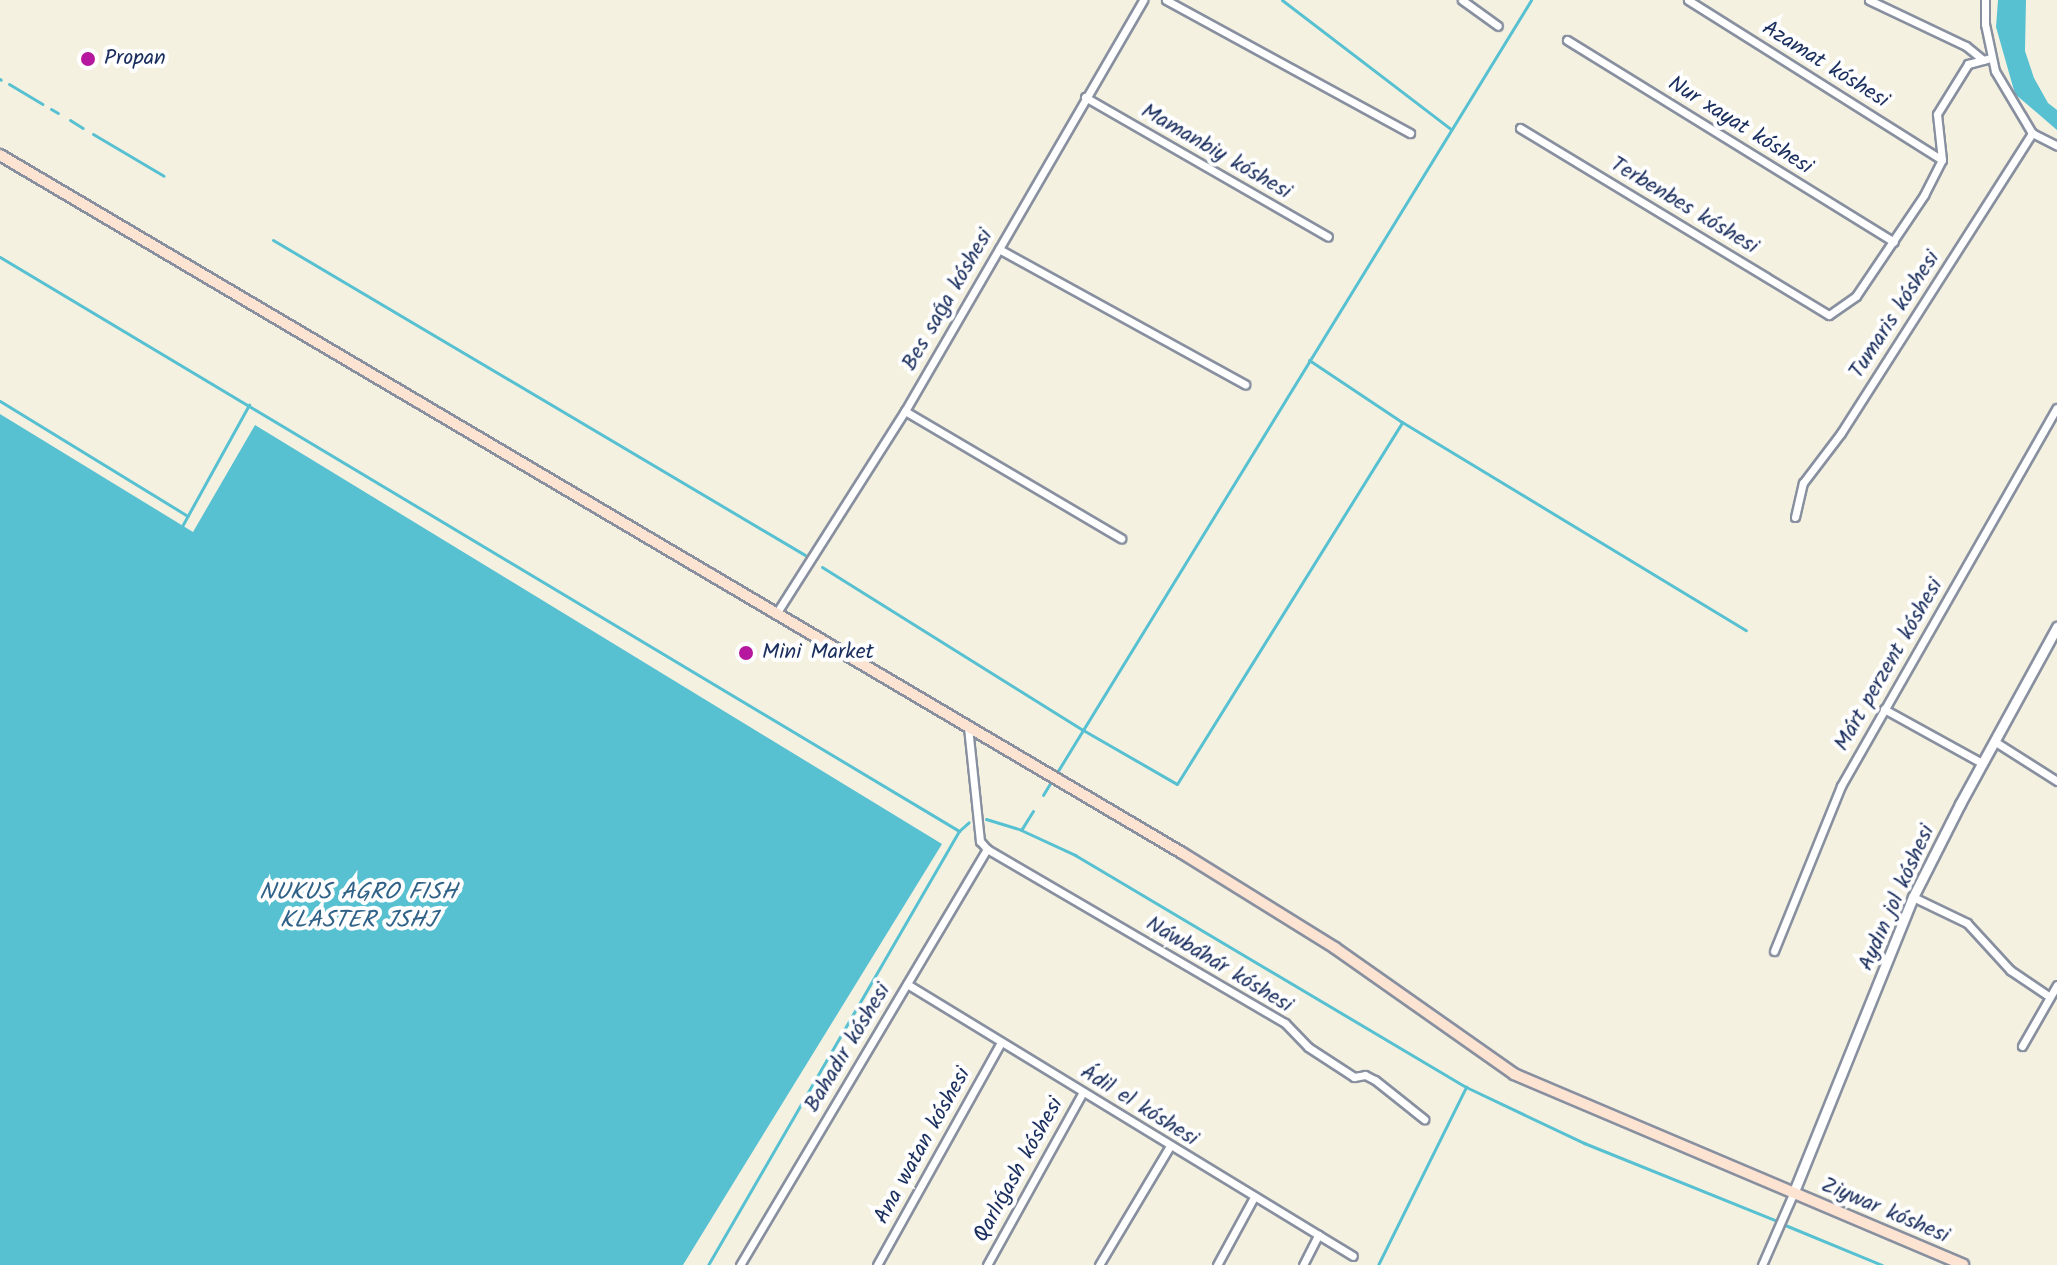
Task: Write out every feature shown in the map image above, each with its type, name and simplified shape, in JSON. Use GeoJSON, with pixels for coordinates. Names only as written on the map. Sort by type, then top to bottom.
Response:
{"type":"FeatureCollection","features":[{"type":"Feature","properties":{"kind":"main road","name":"Ziywar kóshesi"},"geometry":{"type":"LineString","coordinates":[[0,155],[1086,796],[1335,948],[1514,1074],[1793,1194],[1937,1260],[1963,1265]]}},
{"type":"Feature","properties":{"kind":"street","name":"Bes saǵa kóshesi"},"geometry":{"type":"LineString","coordinates":[[776,614],[905,411],[1143,0]]}},
{"type":"Feature","properties":{"kind":"street"},"geometry":{"type":"LineString","coordinates":[[1166,0],[1410,133]]}},
{"type":"Feature","properties":{"kind":"street"},"geometry":{"type":"LineString","coordinates":[[1462,0],[1498,26]]}},
{"type":"Feature","properties":{"kind":"street","name":"Azamat kóshesi"},"geometry":{"type":"LineString","coordinates":[[1688,0],[1942,160]]}},
{"type":"Feature","properties":{"kind":"street"},"geometry":{"type":"LineString","coordinates":[[1869,0],[1987,59],[2032,133],[2057,146]]}},
{"type":"Feature","properties":{"kind":"street"},"geometry":{"type":"LineString","coordinates":[[1985,0],[1987,59]]}},
{"type":"Feature","properties":{"kind":"street","name":"Nur xayat kóshesi"},"geometry":{"type":"LineString","coordinates":[[1567,40],[1894,242]]}},
{"type":"Feature","properties":{"kind":"street"},"geometry":{"type":"LineString","coordinates":[[1894,242],[1942,160],[1937,114],[1968,64],[1987,59]]}},
{"type":"Feature","properties":{"kind":"street","name":"Mamanbiy kóshesi"},"geometry":{"type":"LineString","coordinates":[[1085,97],[1328,237]]}},
{"type":"Feature","properties":{"kind":"street","name":"Terbenbes kóshesi"},"geometry":{"type":"LineString","coordinates":[[1520,128],[1829,315],[1856,296],[1894,242]]}},
{"type":"Feature","properties":{"kind":"street","name":"Tumaris kóshesi"},"geometry":{"type":"LineString","coordinates":[[1795,517],[1803,483],[1849,421],[2032,133]]}},
{"type":"Feature","properties":{"kind":"street"},"geometry":{"type":"LineString","coordinates":[[999,249],[1245,384]]}},
{"type":"Feature","properties":{"kind":"street","name":"Márt perzent kóshesi"},"geometry":{"type":"LineString","coordinates":[[1774,951],[1841,786],[2057,408]]}},
{"type":"Feature","properties":{"kind":"street"},"geometry":{"type":"LineString","coordinates":[[905,411],[1121,538]]}},
{"type":"Feature","properties":{"kind":"street","name":"Aydın jol kóshesi"},"geometry":{"type":"LineString","coordinates":[[1793,1194],[1913,897],[2057,627]]}},
{"type":"Feature","properties":{"kind":"street"},"geometry":{"type":"LineString","coordinates":[[1884,709],[1982,763]]}},
{"type":"Feature","properties":{"kind":"street"},"geometry":{"type":"LineString","coordinates":[[968,727],[980,841],[987,849]]}},
{"type":"Feature","properties":{"kind":"street"},"geometry":{"type":"LineString","coordinates":[[1994,741],[2057,781]]}},
{"type":"Feature","properties":{"kind":"street","name":"Bahadır kóshesi"},"geometry":{"type":"LineString","coordinates":[[740,1265],[987,849]]}},
{"type":"Feature","properties":{"kind":"street","name":"Náwbáhár kóshesi"},"geometry":{"type":"LineString","coordinates":[[987,849],[1285,1023],[1317,1053],[1354,1077],[1365,1075],[1375,1080],[1424,1119]]}},
{"type":"Feature","properties":{"kind":"street"},"geometry":{"type":"LineString","coordinates":[[1913,897],[1967,923],[2010,970],[2050,997]]}},
{"type":"Feature","properties":{"kind":"street","name":"Ádil el kóshesi"},"geometry":{"type":"LineString","coordinates":[[907,984],[1000,1044],[1353,1256]]}},
{"type":"Feature","properties":{"kind":"street"},"geometry":{"type":"LineString","coordinates":[[2022,1046],[2057,985]]}},
{"type":"Feature","properties":{"kind":"street","name":"Ana watan kóshesi"},"geometry":{"type":"LineString","coordinates":[[877,1265],[1000,1044]]}},
{"type":"Feature","properties":{"kind":"street","name":"Qarlıǵash kóshesi"},"geometry":{"type":"LineString","coordinates":[[987,1265],[1083,1092]]}},
{"type":"Feature","properties":{"kind":"street"},"geometry":{"type":"LineString","coordinates":[[1099,1265],[1170,1146]]}},
{"type":"Feature","properties":{"kind":"street"},"geometry":{"type":"LineString","coordinates":[[1762,1265],[1793,1194]]}},
{"type":"Feature","properties":{"kind":"street"},"geometry":{"type":"LineString","coordinates":[[1217,1265],[1254,1197]]}},
{"type":"Feature","properties":{"kind":"street"},"geometry":{"type":"LineString","coordinates":[[1303,1265],[1318,1235]]}},
{"type":"Feature","properties":{"kind":"water"},"geometry":{"type":"Polygon","coordinates":[[[1998,0],[2026,0],[2025,51],[2034,78],[2048,103],[2057,110],[2057,130],[2015,94],[1996,27],[1998,0]]]}},
{"type":"Feature","properties":{"kind":"water","name":"NUKUS AGRO FISH KLASTER JSHJ"},"geometry":{"type":"Polygon","coordinates":[[[0,414],[193,532],[255,425],[942,844],[683,1265],[0,1265],[0,414]]]}},
{"type":"Feature","properties":{"kind":"waterway"},"geometry":{"type":"LineString","coordinates":[[1282,0],[1451,129]]}},
{"type":"Feature","properties":{"kind":"waterway"},"geometry":{"type":"LineString","coordinates":[[1056,774],[1531,0]]}},
{"type":"Feature","properties":{"kind":"waterway"},"geometry":{"type":"LineString","coordinates":[[9,84],[42,104]]}},
{"type":"Feature","properties":{"kind":"waterway"},"geometry":{"type":"LineString","coordinates":[[51,109],[58,113]]}},
{"type":"Feature","properties":{"kind":"waterway"},"geometry":{"type":"LineString","coordinates":[[70,120],[83,128]]}},
{"type":"Feature","properties":{"kind":"waterway"},"geometry":{"type":"LineString","coordinates":[[93,134],[164,176]]}},
{"type":"Feature","properties":{"kind":"waterway"},"geometry":{"type":"LineString","coordinates":[[273,240],[805,555]]}},
{"type":"Feature","properties":{"kind":"waterway"},"geometry":{"type":"LineString","coordinates":[[0,257],[959,831]]}},
{"type":"Feature","properties":{"kind":"waterway"},"geometry":{"type":"LineString","coordinates":[[1309,360],[1402,422]]}},
{"type":"Feature","properties":{"kind":"waterway"},"geometry":{"type":"LineString","coordinates":[[0,401],[188,516]]}},
{"type":"Feature","properties":{"kind":"waterway"},"geometry":{"type":"LineString","coordinates":[[181,528],[249,405]]}},
{"type":"Feature","properties":{"kind":"waterway"},"geometry":{"type":"LineString","coordinates":[[822,567],[1083,730],[1177,784],[1402,422],[1746,630]]}},
{"type":"Feature","properties":{"kind":"waterway"},"geometry":{"type":"LineString","coordinates":[[1043,795],[1052,780]]}},
{"type":"Feature","properties":{"kind":"waterway"},"geometry":{"type":"LineString","coordinates":[[1033,811],[1021,830],[1075,855],[1466,1087],[1584,1143],[1775,1220]]}},
{"type":"Feature","properties":{"kind":"waterway"},"geometry":{"type":"LineString","coordinates":[[986,819],[1021,830]]}},
{"type":"Feature","properties":{"kind":"waterway"},"geometry":{"type":"LineString","coordinates":[[708,1265],[959,831],[969,822]]}},
{"type":"Feature","properties":{"kind":"waterway"},"geometry":{"type":"LineString","coordinates":[[1378,1265],[1466,1087]]}},
{"type":"Feature","properties":{"kind":"waterway"},"geometry":{"type":"LineString","coordinates":[[1785,1225],[1882,1265]]}},
{"type":"Feature","properties":{"kind":"place","name":"Propan"},"geometry":{"type":"Point","coordinates":[88,59]}},
{"type":"Feature","properties":{"kind":"place","name":"Mini Market"},"geometry":{"type":"Point","coordinates":[746,653]}}]}
